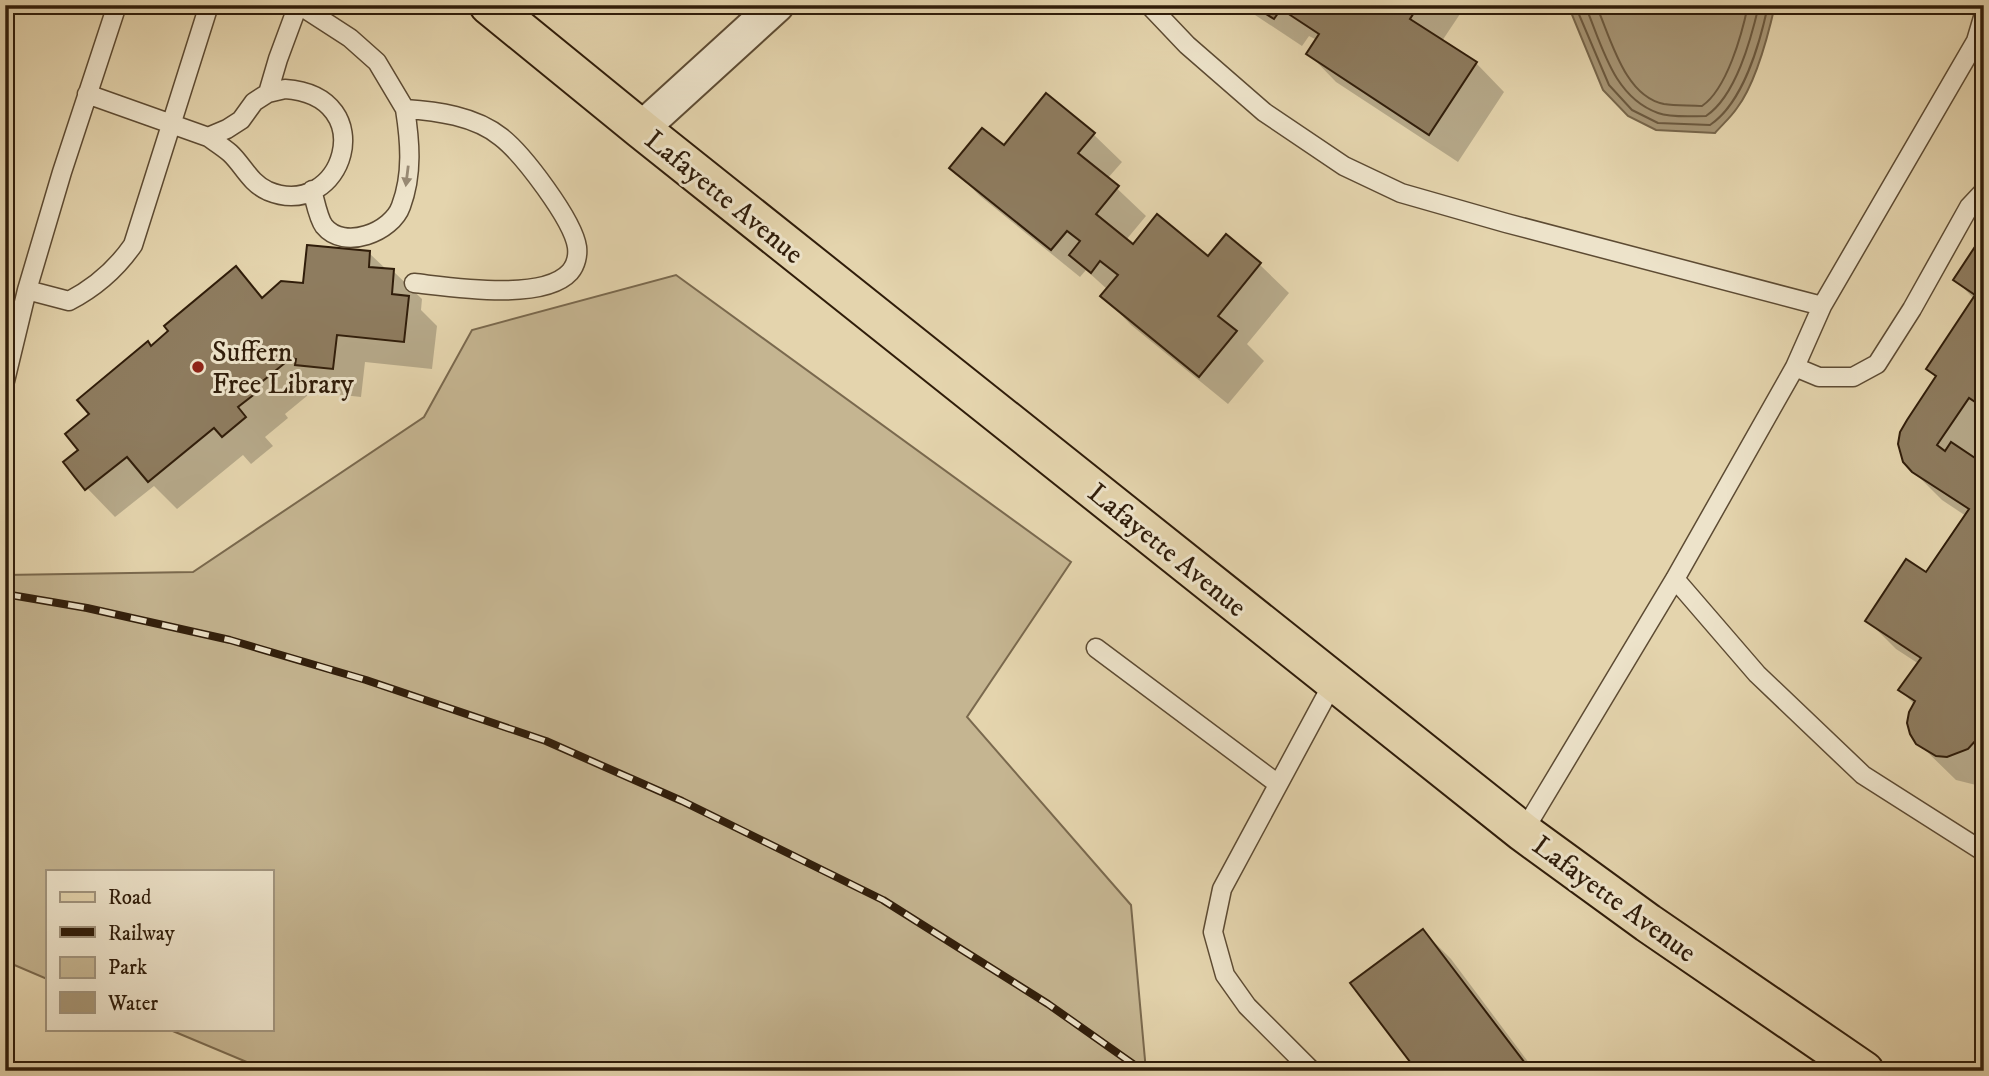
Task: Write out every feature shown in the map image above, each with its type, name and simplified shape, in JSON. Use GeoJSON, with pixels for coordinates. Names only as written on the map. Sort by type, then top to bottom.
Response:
{"type":"FeatureCollection","features":[{"type":"Feature","properties":{"kind":"main road","name":"Lafayette Avenue"},"geometry":{"type":"LineString","coordinates":[[489,5],[1523,832],[1648,923],[1864,1071]]}},
{"type":"Feature","properties":{"kind":"street"},"geometry":{"type":"LineString","coordinates":[[641,129],[776,5]]}},
{"type":"Feature","properties":{"kind":"lane"},"geometry":{"type":"LineString","coordinates":[[5,381],[27,290],[62,172],[117,5]]}},
{"type":"Feature","properties":{"kind":"lane"},"geometry":{"type":"LineString","coordinates":[[27,290],[69,301],[85,293],[121,262],[134,245],[209,5]]}},
{"type":"Feature","properties":{"kind":"lane"},"geometry":{"type":"LineString","coordinates":[[268,93],[299,5],[350,38],[377,62],[405,108],[410,140],[408,180],[401,208],[390,224],[374,233],[357,237],[334,234],[323,225],[312,190]]}},
{"type":"Feature","properties":{"kind":"lane"},"geometry":{"type":"LineString","coordinates":[[1149,5],[1186,45],[1264,112],[1344,166],[1401,192],[1506,223],[1822,306]]}},
{"type":"Feature","properties":{"kind":"lane"},"geometry":{"type":"LineString","coordinates":[[1523,832],[1675,579],[1795,367],[1822,306],[1976,41],[1984,14]]}},
{"type":"Feature","properties":{"kind":"lane"},"geometry":{"type":"LineString","coordinates":[[88,94],[208,136],[229,152],[251,180],[266,190],[284,195],[302,195],[318,188],[332,176],[340,160],[344,142],[341,124],[332,109],[318,97],[302,90],[285,89],[268,93],[254,102],[241,120],[208,136]]}},
{"type":"Feature","properties":{"kind":"lane"},"geometry":{"type":"LineString","coordinates":[[405,108],[474,122],[501,136],[529,166],[568,225],[576,245],[577,258],[570,272],[547,285],[515,291],[414,283]]}},
{"type":"Feature","properties":{"kind":"lane"},"geometry":{"type":"LineString","coordinates":[[1795,367],[1819,377],[1853,377],[1877,364],[1912,309],[1969,207],[1984,191]]}},
{"type":"Feature","properties":{"kind":"lane"},"geometry":{"type":"LineString","coordinates":[[1675,579],[1757,674],[1854,768],[1984,852]]}},
{"type":"Feature","properties":{"kind":"lane"},"geometry":{"type":"LineString","coordinates":[[1096,648],[1278,784]]}},
{"type":"Feature","properties":{"kind":"lane"},"geometry":{"type":"LineString","coordinates":[[1312,1071],[1247,1006],[1225,975],[1213,932],[1222,889],[1334,681]]}},
{"type":"Feature","properties":{"kind":"green space"},"geometry":{"type":"Polygon","coordinates":[[[676,275],[1071,562],[967,717],[1131,905],[1146,1071],[263,1071],[170,1030],[273,1030],[273,870],[46,870],[46,979],[5,961],[5,575],[193,572],[424,417],[472,330],[676,275]]]}},
{"type":"Feature","properties":{"kind":"water"},"geometry":{"type":"Polygon","coordinates":[[[1568,5],[1775,5],[1765,45],[1750,86],[1735,111],[1715,133],[1656,130],[1628,116],[1603,90],[1568,5]]]}},
{"type":"Feature","properties":{"kind":"building"},"geometry":{"type":"Polygon","coordinates":[[[1252,5],[1419,5],[1410,19],[1477,62],[1429,135],[1306,54],[1319,34],[1281,9],[1274,19],[1252,5]]]}},
{"type":"Feature","properties":{"kind":"building"},"geometry":{"type":"Polygon","coordinates":[[[1046,93],[1095,133],[1078,153],[1119,186],[1096,214],[1133,244],[1157,214],[1208,256],[1226,234],[1261,263],[1218,316],[1237,331],[1199,377],[1100,296],[1118,275],[1100,261],[1091,273],[1069,255],[1080,241],[1067,231],[1051,250],[949,168],[982,128],[1004,145],[1046,93]]]}},
{"type":"Feature","properties":{"kind":"building"},"geometry":{"type":"Polygon","coordinates":[[[1984,233],[1984,408],[1969,398],[1937,445],[1945,451],[1951,442],[1984,464],[1984,745],[1976,740],[1968,749],[1947,757],[1936,756],[1916,744],[1907,723],[1915,701],[1898,690],[1921,658],[1865,621],[1906,559],[1926,572],[1969,509],[1912,472],[1903,462],[1898,444],[1900,432],[1936,376],[1926,369],[1975,295],[1953,280],[1984,233]]]}},
{"type":"Feature","properties":{"kind":"building","name":"Suffern Free Library"},"geometry":{"type":"Polygon","coordinates":[[[307,245],[370,251],[369,267],[394,269],[392,294],[409,296],[404,342],[337,335],[333,369],[295,365],[296,359],[291,358],[258,385],[261,389],[238,407],[246,417],[222,437],[214,428],[148,482],[127,457],[85,490],[63,462],[78,450],[65,434],[89,414],[77,400],[148,341],[151,346],[168,331],[164,326],[236,266],[262,298],[281,281],[303,283],[307,245]]]}},
{"type":"Feature","properties":{"kind":"building"},"geometry":{"type":"Polygon","coordinates":[[[1423,929],[1531,1071],[1417,1071],[1350,983],[1423,929]]]}},
{"type":"Feature","properties":{"kind":"railway"},"geometry":{"type":"LineString","coordinates":[[5,594],[87,608],[230,640],[366,680],[546,741],[682,801],[883,900],[1048,1004],[1143,1071]]}},
{"type":"Feature","properties":{"kind":"place","name":"Suffern Free Library"},"geometry":{"type":"Point","coordinates":[198,367]}}]}
